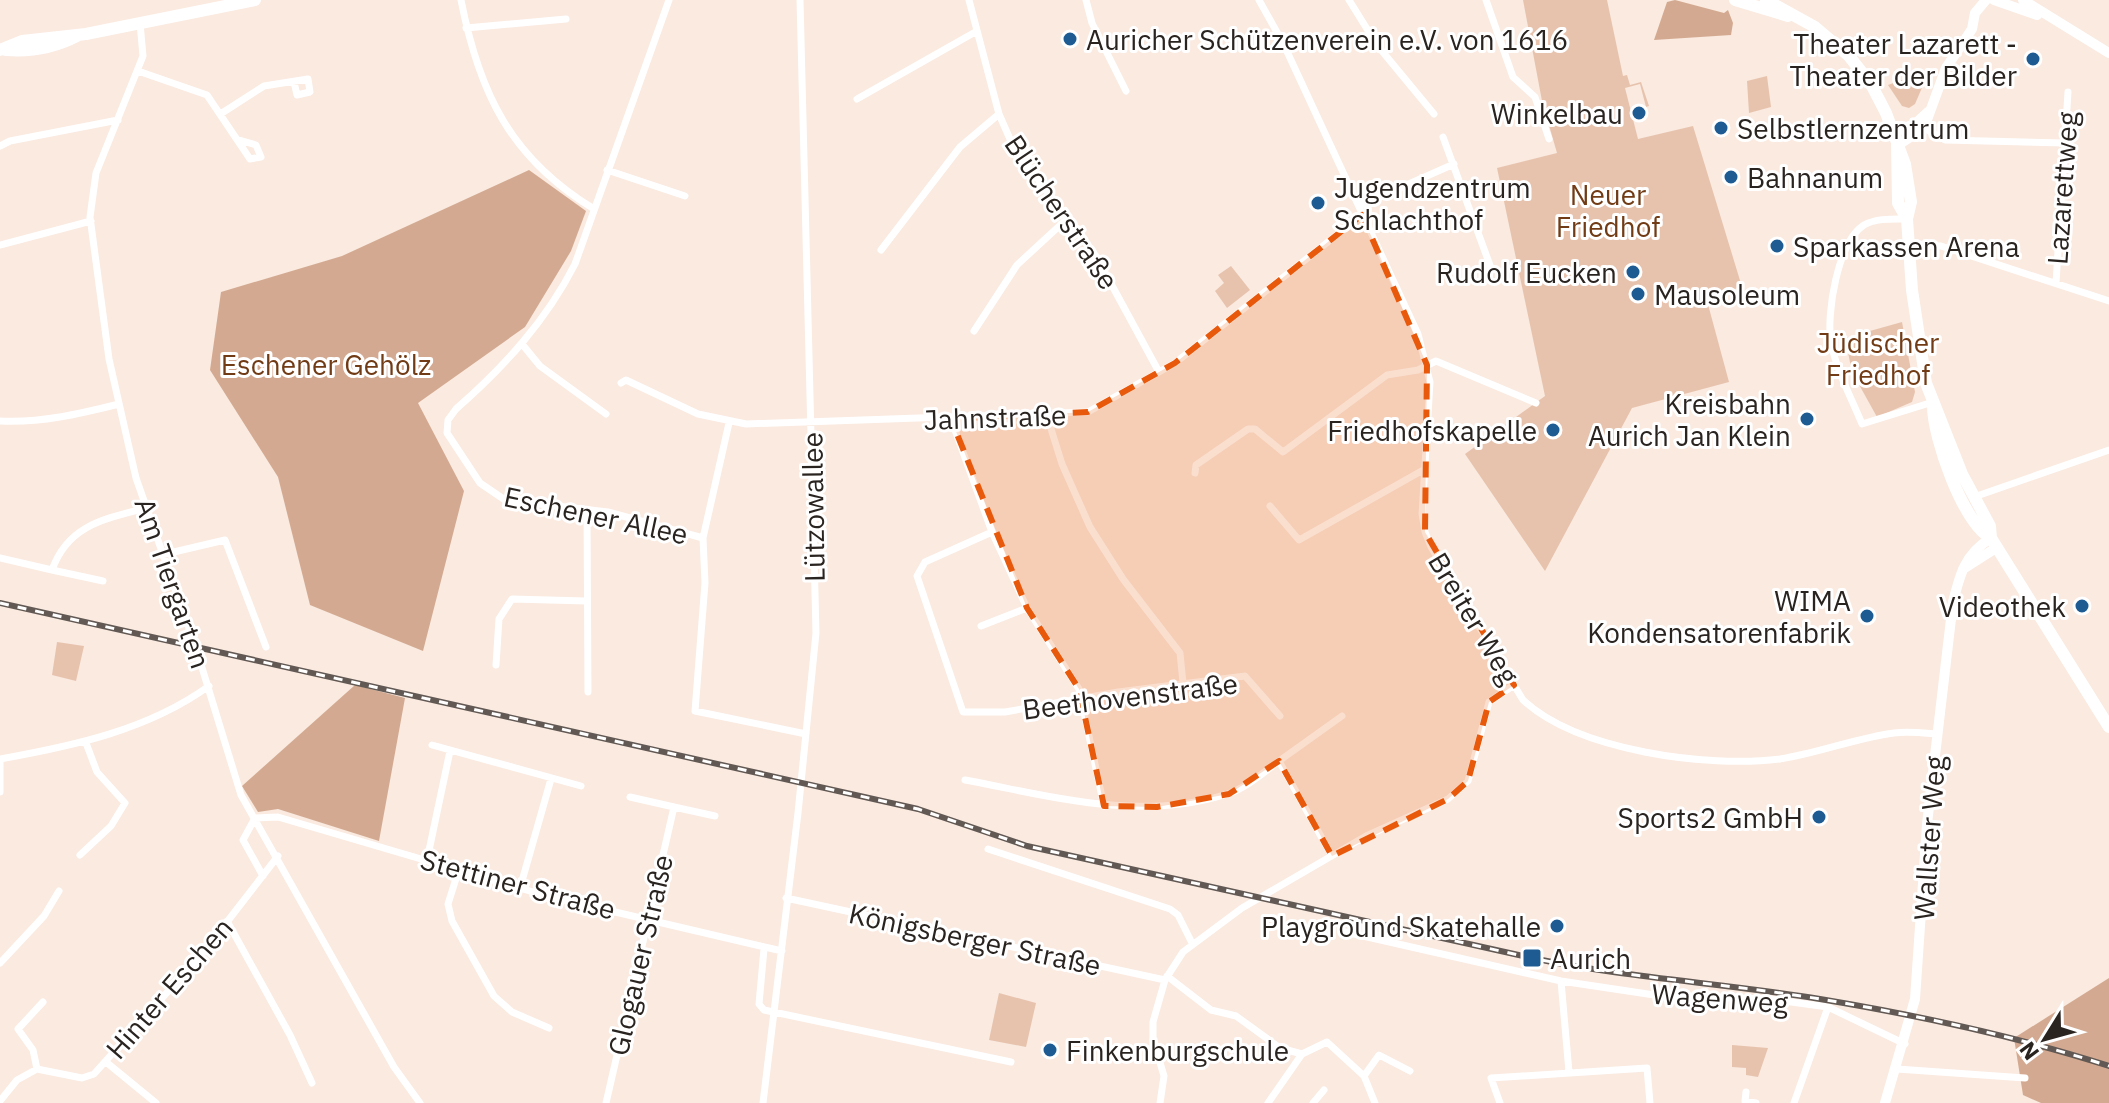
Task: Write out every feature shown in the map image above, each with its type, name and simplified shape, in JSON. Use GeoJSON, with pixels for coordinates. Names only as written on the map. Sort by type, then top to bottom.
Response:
{"type":"FeatureCollection","features":[{"type":"Feature","properties":{"kind":"main road"},"geometry":{"type":"LineString","coordinates":[[1,47],[25,51],[60,45],[79,35],[255,0]]}},
{"type":"Feature","properties":{"kind":"main road"},"geometry":{"type":"LineString","coordinates":[[1735,0],[1799,18]]}},
{"type":"Feature","properties":{"kind":"main road"},"geometry":{"type":"LineString","coordinates":[[1766,0],[1829,37],[1862,70],[1883,104],[1896,138],[1898,203],[1907,219],[1916,334],[1933,402],[1974,497],[1990,526],[1994,543],[2109,727]]}},
{"type":"Feature","properties":{"kind":"main road"},"geometry":{"type":"LineString","coordinates":[[1933,402],[1933,429],[1953,479],[1979,532],[1994,543]]}},
{"type":"Feature","properties":{"kind":"street"},"geometry":{"type":"LineString","coordinates":[[461,0],[481,82],[495,110],[538,165],[594,209]]}},
{"type":"Feature","properties":{"kind":"street","name":"Eschener Allee"},"geometry":{"type":"LineString","coordinates":[[669,0],[562,289],[522,344],[456,409],[448,420],[447,433],[489,492],[505,500],[608,512],[703,538]]}},
{"type":"Feature","properties":{"kind":"street","name":"Lützowallee"},"geometry":{"type":"LineString","coordinates":[[763,1103],[816,633],[800,0]]}},
{"type":"Feature","properties":{"kind":"street","name":"Blücherstraße"},"geometry":{"type":"LineString","coordinates":[[969,0],[999,114],[1020,156],[1069,217],[1126,306],[1159,372]]}},
{"type":"Feature","properties":{"kind":"street"},"geometry":{"type":"LineString","coordinates":[[1086,0],[1092,23],[1126,91]]}},
{"type":"Feature","properties":{"kind":"street","name":"Breiter Weg"},"geometry":{"type":"LineString","coordinates":[[1259,0],[1284,45],[1418,334],[1427,365],[1431,405],[1422,514],[1431,547],[1514,685],[1539,714],[1606,744],[1660,754],[1742,760],[1779,759],[1895,732],[1937,734]]}},
{"type":"Feature","properties":{"kind":"street"},"geometry":{"type":"LineString","coordinates":[[1349,0],[1377,45],[1434,114]]}},
{"type":"Feature","properties":{"kind":"street"},"geometry":{"type":"LineString","coordinates":[[1486,0],[1513,77],[1535,97],[1549,139]]}},
{"type":"Feature","properties":{"kind":"street"},"geometry":{"type":"LineString","coordinates":[[1924,128],[1946,68],[1972,29],[1975,13],[1986,0]]}},
{"type":"Feature","properties":{"kind":"street"},"geometry":{"type":"LineString","coordinates":[[1994,0],[2050,20]]}},
{"type":"Feature","properties":{"kind":"street"},"geometry":{"type":"LineString","coordinates":[[2023,0],[2050,20],[2109,53]]}},
{"type":"Feature","properties":{"kind":"street"},"geometry":{"type":"LineString","coordinates":[[466,28],[566,19]]}},
{"type":"Feature","properties":{"kind":"street","name":"Am Tiergarten"},"geometry":{"type":"LineString","coordinates":[[140,23],[144,42],[138,71],[96,173],[91,221],[119,404],[146,508],[209,686],[241,795],[415,1101]]}},
{"type":"Feature","properties":{"kind":"street"},"geometry":{"type":"LineString","coordinates":[[857,99],[977,31]]}},
{"type":"Feature","properties":{"kind":"street"},"geometry":{"type":"LineString","coordinates":[[138,71],[207,95],[239,140]]}},
{"type":"Feature","properties":{"kind":"street"},"geometry":{"type":"LineString","coordinates":[[222,113],[264,86],[294,82]]}},
{"type":"Feature","properties":{"kind":"street","name":"Lazarettweg"},"geometry":{"type":"LineString","coordinates":[[2056,283],[2068,92]]}},
{"type":"Feature","properties":{"kind":"street"},"geometry":{"type":"LineString","coordinates":[[1896,138],[1929,110]]}},
{"type":"Feature","properties":{"kind":"street"},"geometry":{"type":"LineString","coordinates":[[881,250],[960,147],[999,114]]}},
{"type":"Feature","properties":{"kind":"street"},"geometry":{"type":"LineString","coordinates":[[0,146],[10,141],[118,120]]}},
{"type":"Feature","properties":{"kind":"street"},"geometry":{"type":"LineString","coordinates":[[1896,138],[1924,128],[1945,140],[2065,143]]}},
{"type":"Feature","properties":{"kind":"street"},"geometry":{"type":"LineString","coordinates":[[1443,137],[1491,268]]}},
{"type":"Feature","properties":{"kind":"street"},"geometry":{"type":"LineString","coordinates":[[1359,206],[1454,164]]}},
{"type":"Feature","properties":{"kind":"street"},"geometry":{"type":"LineString","coordinates":[[607,170],[685,196]]}},
{"type":"Feature","properties":{"kind":"street","name":"Jahnstraße"},"geometry":{"type":"LineString","coordinates":[[621,383],[626,380],[663,400],[729,423],[812,424],[1088,412],[1159,372],[1362,215]]}},
{"type":"Feature","properties":{"kind":"street"},"geometry":{"type":"LineString","coordinates":[[974,331],[1017,265],[1069,217]]}},
{"type":"Feature","properties":{"kind":"street"},"geometry":{"type":"LineString","coordinates":[[1907,219],[1874,221],[1863,226],[1841,258],[1830,324],[1838,365],[1862,424],[1933,402]]}},
{"type":"Feature","properties":{"kind":"street"},"geometry":{"type":"LineString","coordinates":[[0,245],[91,221]]}},
{"type":"Feature","properties":{"kind":"street"},"geometry":{"type":"LineString","coordinates":[[1909,244],[1941,246],[2109,301]]}},
{"type":"Feature","properties":{"kind":"street"},"geometry":{"type":"LineString","coordinates":[[522,344],[540,366],[606,414]]}},
{"type":"Feature","properties":{"kind":"street"},"geometry":{"type":"LineString","coordinates":[[1195,473],[1196,465],[1248,429],[1255,429],[1283,452],[1387,375],[1436,361],[1536,403]]}},
{"type":"Feature","properties":{"kind":"street"},"geometry":{"type":"LineString","coordinates":[[0,421],[56,418],[119,404]]}},
{"type":"Feature","properties":{"kind":"street"},"geometry":{"type":"LineString","coordinates":[[1047,416],[1062,464],[1090,527],[1123,579],[1180,653],[1183,683]]}},
{"type":"Feature","properties":{"kind":"street"},"geometry":{"type":"LineString","coordinates":[[951,419],[992,532],[1027,608],[1079,689],[1104,806]]}},
{"type":"Feature","properties":{"kind":"street"},"geometry":{"type":"LineString","coordinates":[[729,423],[703,538],[705,583],[695,711],[806,734]]}},
{"type":"Feature","properties":{"kind":"street"},"geometry":{"type":"LineString","coordinates":[[1974,497],[2109,450]]}},
{"type":"Feature","properties":{"kind":"street"},"geometry":{"type":"LineString","coordinates":[[1270,506],[1299,540],[1425,469]]}},
{"type":"Feature","properties":{"kind":"street"},"geometry":{"type":"LineString","coordinates":[[52,570],[58,553],[84,526],[146,508]]}},
{"type":"Feature","properties":{"kind":"street"},"geometry":{"type":"LineString","coordinates":[[587,510],[588,692]]}},
{"type":"Feature","properties":{"kind":"street","name":"Beethovenstraße"},"geometry":{"type":"LineString","coordinates":[[992,532],[925,562],[917,576],[963,712],[997,713],[1245,676],[1280,716]]}},
{"type":"Feature","properties":{"kind":"street"},"geometry":{"type":"LineString","coordinates":[[161,555],[225,540],[266,647]]}},
{"type":"Feature","properties":{"kind":"street","name":"Wallster Weg"},"geometry":{"type":"LineString","coordinates":[[1885,1103],[1905,1044],[1918,978],[1927,824],[1948,633],[1961,570],[1994,543]]}},
{"type":"Feature","properties":{"kind":"street"},"geometry":{"type":"LineString","coordinates":[[0,558],[103,581]]}},
{"type":"Feature","properties":{"kind":"street"},"geometry":{"type":"LineString","coordinates":[[496,665],[499,619],[512,599],[586,601]]}},
{"type":"Feature","properties":{"kind":"street"},"geometry":{"type":"LineString","coordinates":[[981,626],[1027,608]]}},
{"type":"Feature","properties":{"kind":"street"},"geometry":{"type":"LineString","coordinates":[[1160,1103],[1164,1076],[1152,1031],[1166,978],[1192,943],[1242,908],[1366,836],[1448,799],[1468,781],[1489,702],[1514,685]]}},
{"type":"Feature","properties":{"kind":"street"},"geometry":{"type":"LineString","coordinates":[[0,792],[0,759],[86,743],[183,705],[209,686]]}},
{"type":"Feature","properties":{"kind":"street"},"geometry":{"type":"LineString","coordinates":[[965,780],[1104,806],[1157,807],[1229,794],[1342,716]]}},
{"type":"Feature","properties":{"kind":"street"},"geometry":{"type":"LineString","coordinates":[[80,855],[111,826],[125,803],[97,772],[86,743]]}},
{"type":"Feature","properties":{"kind":"street"},"geometry":{"type":"LineString","coordinates":[[432,745],[581,786]]}},
{"type":"Feature","properties":{"kind":"street"},"geometry":{"type":"LineString","coordinates":[[427,860],[450,751]]}},
{"type":"Feature","properties":{"kind":"street"},"geometry":{"type":"LineString","coordinates":[[1279,761],[1332,856]]}},
{"type":"Feature","properties":{"kind":"street"},"geometry":{"type":"LineString","coordinates":[[520,888],[551,779]]}},
{"type":"Feature","properties":{"kind":"street"},"geometry":{"type":"LineString","coordinates":[[630,797],[715,816]]}},
{"type":"Feature","properties":{"kind":"street","name":"Glogauer Straße"},"geometry":{"type":"LineString","coordinates":[[606,1103],[674,807]]}},
{"type":"Feature","properties":{"kind":"street","name":"Stettiner Straße"},"geometry":{"type":"LineString","coordinates":[[255,818],[278,817],[520,888],[782,951]]}},
{"type":"Feature","properties":{"kind":"street"},"geometry":{"type":"LineString","coordinates":[[255,818],[243,840],[263,876]]}},
{"type":"Feature","properties":{"kind":"street"},"geometry":{"type":"LineString","coordinates":[[988,849],[1170,909],[1178,915],[1192,943]]}},
{"type":"Feature","properties":{"kind":"street","name":"Hinter Eschen"},"geometry":{"type":"LineString","coordinates":[[37,1069],[82,1078],[94,1074],[227,921],[278,856]]}},
{"type":"Feature","properties":{"kind":"street"},"geometry":{"type":"LineString","coordinates":[[459,869],[448,904],[452,921],[465,945],[494,996],[512,1012],[549,1028]]}},
{"type":"Feature","properties":{"kind":"street"},"geometry":{"type":"LineString","coordinates":[[0,963],[44,916],[59,891]]}},
{"type":"Feature","properties":{"kind":"street","name":"Königsberger Straße"},"geometry":{"type":"LineString","coordinates":[[786,898],[1166,978]]}},
{"type":"Feature","properties":{"kind":"street"},"geometry":{"type":"LineString","coordinates":[[227,921],[290,1035],[312,1083]]}},
{"type":"Feature","properties":{"kind":"street","name":"Wagenweg"},"geometry":{"type":"LineString","coordinates":[[1341,931],[1561,981],[1661,996],[1769,999],[1828,1007],[1905,1044]]}},
{"type":"Feature","properties":{"kind":"street"},"geometry":{"type":"LineString","coordinates":[[764,949],[759,1004],[764,1010],[1011,1062]]}},
{"type":"Feature","properties":{"kind":"street"},"geometry":{"type":"LineString","coordinates":[[1166,978],[1211,1010],[1236,1016],[1280,1048],[1302,1054]]}},
{"type":"Feature","properties":{"kind":"street"},"geometry":{"type":"LineString","coordinates":[[1561,981],[1569,1072]]}},
{"type":"Feature","properties":{"kind":"street"},"geometry":{"type":"LineString","coordinates":[[0,1101],[17,1080],[37,1069],[33,1050],[18,1029],[43,1002]]}},
{"type":"Feature","properties":{"kind":"street"},"geometry":{"type":"LineString","coordinates":[[1794,1103],[1828,1007]]}},
{"type":"Feature","properties":{"kind":"street"},"geometry":{"type":"LineString","coordinates":[[1268,1103],[1302,1054],[1327,1042],[1364,1076],[1375,1103]]}},
{"type":"Feature","properties":{"kind":"street"},"geometry":{"type":"LineString","coordinates":[[1364,1076],[1379,1055],[1410,1071]]}},
{"type":"Feature","properties":{"kind":"street"},"geometry":{"type":"LineString","coordinates":[[106,1062],[156,1103]]}},
{"type":"Feature","properties":{"kind":"street"},"geometry":{"type":"LineString","coordinates":[[1500,1103],[1491,1078],[1647,1068],[1650,1103]]}},
{"type":"Feature","properties":{"kind":"street"},"geometry":{"type":"LineString","coordinates":[[1897,1069],[2025,1078]]}},
{"type":"Feature","properties":{"kind":"street"},"geometry":{"type":"LineString","coordinates":[[1313,1103],[1324,1090]]}},
{"type":"Feature","properties":{"kind":"street"},"geometry":{"type":"LineString","coordinates":[[1746,1092],[1745,1101],[1756,1103]]}},
{"type":"Feature","properties":{"kind":"highlighted area"},"geometry":{"type":"Polygon","coordinates":[[[1362,215],[1427,365],[1425,532],[1514,685],[1489,702],[1468,781],[1448,799],[1332,856],[1279,761],[1229,794],[1157,807],[1104,806],[1079,689],[1027,608],[951,419],[1088,412],[1175,363],[1362,215]]]}},
{"type":"Feature","properties":{"kind":"green space","name":"Neuer Friedhof"},"geometry":{"type":"Polygon","coordinates":[[[1523,0],[1607,0],[1623,76],[1627,75],[1630,85],[1641,82],[1649,106],[1646,107],[1640,84],[1625,88],[1638,139],[1693,126],[1742,287],[1706,297],[1729,382],[1632,408],[1545,571],[1465,454],[1545,396],[1497,168],[1557,153],[1542,101],[1523,0]]]}},
{"type":"Feature","properties":{"kind":"green space"},"geometry":{"type":"Polygon","coordinates":[[[1675,0],[1724,13],[1728,10],[1733,23],[1731,35],[1654,40],[1667,2],[1675,0]]]}},
{"type":"Feature","properties":{"kind":"green space"},"geometry":{"type":"Polygon","coordinates":[[[1767,76],[1771,107],[1749,113],[1747,81],[1767,76]]]}},
{"type":"Feature","properties":{"kind":"green space"},"geometry":{"type":"Polygon","coordinates":[[[1907,78],[1924,83],[1915,104],[1909,108],[1902,106],[1888,85],[1907,78]]]}},
{"type":"Feature","properties":{"kind":"green space","name":"Eschener Gehölz"},"geometry":{"type":"Polygon","coordinates":[[[529,170],[586,211],[571,251],[525,327],[418,403],[464,491],[423,651],[310,605],[278,477],[210,370],[221,292],[342,256],[529,170]]]}},
{"type":"Feature","properties":{"kind":"green space"},"geometry":{"type":"Polygon","coordinates":[[[1231,266],[1250,290],[1227,308],[1215,291],[1224,283],[1218,275],[1231,266]]]}},
{"type":"Feature","properties":{"kind":"green space","name":"Jüdischer Friedhof"},"geometry":{"type":"Polygon","coordinates":[[[1902,322],[1915,392],[1912,402],[1877,417],[1852,372],[1845,338],[1902,322]]]}},
{"type":"Feature","properties":{"kind":"green space"},"geometry":{"type":"Polygon","coordinates":[[[57,642],[84,646],[76,681],[52,675],[57,642]]]}},
{"type":"Feature","properties":{"kind":"green space"},"geometry":{"type":"Polygon","coordinates":[[[355,685],[405,698],[379,841],[278,809],[258,812],[242,786],[355,685]]]}},
{"type":"Feature","properties":{"kind":"green space"},"geometry":{"type":"Polygon","coordinates":[[[2109,978],[2109,1103],[2041,1103],[2023,1095],[2014,1038],[2109,978]]]}},
{"type":"Feature","properties":{"kind":"green space"},"geometry":{"type":"Polygon","coordinates":[[[999,993],[1036,1003],[1026,1047],[989,1040],[999,993]]]}},
{"type":"Feature","properties":{"kind":"green space"},"geometry":{"type":"Polygon","coordinates":[[[1732,1045],[1768,1048],[1758,1077],[1746,1075],[1746,1068],[1732,1067],[1732,1045]]]}},
{"type":"Feature","properties":{"kind":"railway"},"geometry":{"type":"LineString","coordinates":[[0,603],[918,809],[1027,846],[1532,958],[1604,971],[1784,993],[1893,1012],[1966,1027],[2109,1066]]}},
{"type":"Feature","properties":{"kind":"place","name":"Auricher Schützenverein e.V. von 1616"},"geometry":{"type":"Point","coordinates":[1070,39]}},
{"type":"Feature","properties":{"kind":"place","name":"Theater Lazarett - Theater der Bilder"},"geometry":{"type":"Point","coordinates":[2033,59]}},
{"type":"Feature","properties":{"kind":"place","name":"Winkelbau"},"geometry":{"type":"Point","coordinates":[1639,113]}},
{"type":"Feature","properties":{"kind":"place","name":"Selbstlernzentrum"},"geometry":{"type":"Point","coordinates":[1721,128]}},
{"type":"Feature","properties":{"kind":"place","name":"Bahnanum"},"geometry":{"type":"Point","coordinates":[1731,177]}},
{"type":"Feature","properties":{"kind":"place","name":"Jugendzentrum Schlachthof"},"geometry":{"type":"Point","coordinates":[1318,203]}},
{"type":"Feature","properties":{"kind":"place","name":"Sparkassen Arena"},"geometry":{"type":"Point","coordinates":[1777,246]}},
{"type":"Feature","properties":{"kind":"place","name":"Rudolf Eucken"},"geometry":{"type":"Point","coordinates":[1633,272]}},
{"type":"Feature","properties":{"kind":"place","name":"Mausoleum"},"geometry":{"type":"Point","coordinates":[1638,294]}},
{"type":"Feature","properties":{"kind":"place","name":"Kreisbahn Aurich Jan Klein"},"geometry":{"type":"Point","coordinates":[1807,419]}},
{"type":"Feature","properties":{"kind":"place","name":"Friedhofskapelle"},"geometry":{"type":"Point","coordinates":[1553,430]}},
{"type":"Feature","properties":{"kind":"place","name":"Videothek"},"geometry":{"type":"Point","coordinates":[2082,606]}},
{"type":"Feature","properties":{"kind":"place","name":"WIMA Kondensatorenfabrik"},"geometry":{"type":"Point","coordinates":[1867,616]}},
{"type":"Feature","properties":{"kind":"place","name":"Sports2 GmbH"},"geometry":{"type":"Point","coordinates":[1819,817]}},
{"type":"Feature","properties":{"kind":"place","name":"Playground Skatehalle"},"geometry":{"type":"Point","coordinates":[1557,926]}},
{"type":"Feature","properties":{"kind":"place","name":"Aurich"},"geometry":{"type":"Point","coordinates":[1532,958]}},
{"type":"Feature","properties":{"kind":"place","name":"Finkenburgschule"},"geometry":{"type":"Point","coordinates":[1050,1050]}}]}
